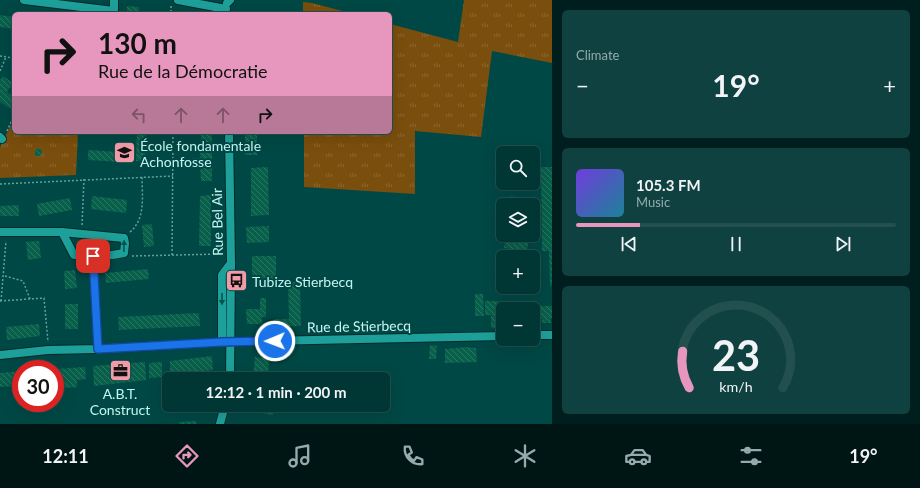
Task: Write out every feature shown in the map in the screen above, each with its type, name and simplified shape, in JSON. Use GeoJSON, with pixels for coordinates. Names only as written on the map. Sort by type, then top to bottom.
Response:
{"type":"FeatureCollection","features":[{"type":"Feature","properties":{"kind":"street"},"geometry":{"type":"LineString","coordinates":[[24,0],[114,12],[114,0]]}},
{"type":"Feature","properties":{"kind":"street"},"geometry":{"type":"LineString","coordinates":[[178,0],[227,5]]}},
{"type":"Feature","properties":{"kind":"street","name":"Rue Bel Air"},"geometry":{"type":"LineString","coordinates":[[229,134],[231,263],[226,342],[229,372]]}},
{"type":"Feature","properties":{"kind":"street"},"geometry":{"type":"LineString","coordinates":[[3,232],[62,232],[124,238],[126,243],[124,253],[112,256],[74,255],[62,232]]}},
{"type":"Feature","properties":{"kind":"street"},"geometry":{"type":"LineString","coordinates":[[93,256],[98,349]]}},
{"type":"Feature","properties":{"kind":"street"},"geometry":{"type":"LineString","coordinates":[[540,335],[552,335]]}},
{"type":"Feature","properties":{"kind":"street","name":"Rue de Stierbecq"},"geometry":{"type":"LineString","coordinates":[[0,355],[48,350],[98,349],[226,342],[496,336]]}},
{"type":"Feature","properties":{"kind":"street"},"geometry":{"type":"LineString","coordinates":[[220,424],[223,412]]}},
{"type":"Feature","properties":{"kind":"path"},"geometry":{"type":"LineString","coordinates":[[171,0],[171,12]]}},
{"type":"Feature","properties":{"kind":"path"},"geometry":{"type":"LineString","coordinates":[[0,56],[12,58]]}},
{"type":"Feature","properties":{"kind":"path"},"geometry":{"type":"LineString","coordinates":[[0,71],[6,57]]}},
{"type":"Feature","properties":{"kind":"path"},"geometry":{"type":"LineString","coordinates":[[172,255],[173,134]]}},
{"type":"Feature","properties":{"kind":"path"},"geometry":{"type":"LineString","coordinates":[[0,184],[142,176],[173,176]]}},
{"type":"Feature","properties":{"kind":"path"},"geometry":{"type":"LineString","coordinates":[[124,238],[134,229],[141,213],[142,176]]}},
{"type":"Feature","properties":{"kind":"path"},"geometry":{"type":"LineString","coordinates":[[82,234],[84,179]]}},
{"type":"Feature","properties":{"kind":"path"},"geometry":{"type":"LineString","coordinates":[[3,232],[4,276],[1,301],[44,298],[48,350]]}},
{"type":"Feature","properties":{"kind":"path"},"geometry":{"type":"LineString","coordinates":[[124,253],[134,256],[230,254]]}},
{"type":"Feature","properties":{"kind":"path"},"geometry":{"type":"LineString","coordinates":[[4,276],[23,281],[30,299]]}},
{"type":"Feature","properties":{"kind":"green space"},"geometry":{"type":"Polygon","coordinates":[[[464,0],[552,0],[552,63],[492,51],[481,137],[415,131],[415,194],[304,187],[304,134],[392,134],[392,25],[458,42],[464,0]]]}},
{"type":"Feature","properties":{"kind":"green space"},"geometry":{"type":"Polygon","coordinates":[[[303,2],[346,12],[303,12],[303,2]]]}},
{"type":"Feature","properties":{"kind":"green space"},"geometry":{"type":"Polygon","coordinates":[[[12,123],[12,134],[78,134],[76,175],[0,178],[0,147],[12,123]]]}},
{"type":"Feature","properties":{"kind":"building"},"geometry":{"type":"Polygon","coordinates":[[[127,6],[139,7],[139,12],[127,12],[127,6]]]}},
{"type":"Feature","properties":{"kind":"building"},"geometry":{"type":"Polygon","coordinates":[[[0,15],[12,17],[12,29],[0,27],[0,15]]]}},
{"type":"Feature","properties":{"kind":"building"},"geometry":{"type":"Polygon","coordinates":[[[3,76],[12,82],[7,92],[12,96],[12,110],[0,102],[0,80],[3,76]]]}},
{"type":"Feature","properties":{"kind":"building"},"geometry":{"type":"Polygon","coordinates":[[[137,134],[146,134],[145,162],[136,161],[137,134]]]}},
{"type":"Feature","properties":{"kind":"building"},"geometry":{"type":"Polygon","coordinates":[[[201,134],[212,134],[212,181],[201,181],[200,165],[192,165],[192,158],[200,158],[201,134]]]}},
{"type":"Feature","properties":{"kind":"building"},"geometry":{"type":"Polygon","coordinates":[[[245,134],[257,134],[257,155],[245,155],[245,134]]]}},
{"type":"Feature","properties":{"kind":"building"},"geometry":{"type":"Polygon","coordinates":[[[35,149],[42,149],[41,156],[35,156],[35,149]]]}},
{"type":"Feature","properties":{"kind":"building"},"geometry":{"type":"Polygon","coordinates":[[[88,150],[121,152],[121,162],[88,160],[88,150]]]}},
{"type":"Feature","properties":{"kind":"building"},"geometry":{"type":"Polygon","coordinates":[[[268,167],[269,215],[251,216],[251,168],[268,167]]]}},
{"type":"Feature","properties":{"kind":"building"},"geometry":{"type":"Polygon","coordinates":[[[541,167],[552,167],[552,286],[550,286],[549,251],[542,251],[541,167]]]}},
{"type":"Feature","properties":{"kind":"building"},"geometry":{"type":"Polygon","coordinates":[[[211,195],[211,246],[199,246],[200,196],[211,195]]]}},
{"type":"Feature","properties":{"kind":"building"},"geometry":{"type":"Polygon","coordinates":[[[92,196],[127,200],[126,213],[91,209],[92,196]]]}},
{"type":"Feature","properties":{"kind":"building"},"geometry":{"type":"Polygon","coordinates":[[[510,196],[522,198],[510,198],[510,196]]]}},
{"type":"Feature","properties":{"kind":"building"},"geometry":{"type":"Polygon","coordinates":[[[70,198],[72,210],[39,216],[37,204],[70,198]]]}},
{"type":"Feature","properties":{"kind":"building"},"geometry":{"type":"Polygon","coordinates":[[[19,205],[19,216],[0,216],[0,206],[19,205]]]}},
{"type":"Feature","properties":{"kind":"building"},"geometry":{"type":"Polygon","coordinates":[[[152,224],[154,246],[144,247],[142,225],[152,224]]]}},
{"type":"Feature","properties":{"kind":"building"},"geometry":{"type":"Polygon","coordinates":[[[269,226],[269,242],[247,243],[246,227],[269,226]]]}},
{"type":"Feature","properties":{"kind":"building"},"geometry":{"type":"Polygon","coordinates":[[[39,241],[41,258],[28,260],[26,242],[39,241]]]}},
{"type":"Feature","properties":{"kind":"building"},"geometry":{"type":"Polygon","coordinates":[[[505,242],[528,242],[527,250],[504,248],[505,242]]]}},
{"type":"Feature","properties":{"kind":"building"},"geometry":{"type":"Polygon","coordinates":[[[252,256],[276,256],[276,279],[252,279],[252,256]]]}},
{"type":"Feature","properties":{"kind":"building"},"geometry":{"type":"Polygon","coordinates":[[[148,269],[149,279],[106,283],[105,273],[148,269]]]}},
{"type":"Feature","properties":{"kind":"building"},"geometry":{"type":"Polygon","coordinates":[[[75,270],[77,288],[65,289],[64,271],[75,270]]]}},
{"type":"Feature","properties":{"kind":"building"},"geometry":{"type":"Polygon","coordinates":[[[288,282],[300,282],[301,326],[274,326],[274,319],[289,319],[288,282]]]}},
{"type":"Feature","properties":{"kind":"building"},"geometry":{"type":"Polygon","coordinates":[[[475,294],[483,294],[484,316],[475,316],[475,294]]]}},
{"type":"Feature","properties":{"kind":"building"},"geometry":{"type":"Polygon","coordinates":[[[260,298],[266,298],[266,317],[262,317],[262,324],[247,324],[246,309],[260,309],[260,298]]]}},
{"type":"Feature","properties":{"kind":"building"},"geometry":{"type":"Polygon","coordinates":[[[485,301],[498,301],[496,302],[496,328],[491,328],[491,315],[485,315],[485,301]]]}},
{"type":"Feature","properties":{"kind":"building"},"geometry":{"type":"Polygon","coordinates":[[[65,304],[78,304],[78,329],[65,329],[65,304]]]}},
{"type":"Feature","properties":{"kind":"building"},"geometry":{"type":"Polygon","coordinates":[[[540,306],[552,306],[551,323],[542,323],[542,319],[540,319],[540,306]]]}},
{"type":"Feature","properties":{"kind":"building"},"geometry":{"type":"Polygon","coordinates":[[[199,313],[200,326],[119,330],[118,317],[199,313]]]}},
{"type":"Feature","properties":{"kind":"building"},"geometry":{"type":"Polygon","coordinates":[[[39,324],[40,336],[7,340],[6,327],[39,324]]]}},
{"type":"Feature","properties":{"kind":"building"},"geometry":{"type":"Polygon","coordinates":[[[430,345],[437,346],[436,359],[429,359],[430,345]]]}},
{"type":"Feature","properties":{"kind":"building"},"geometry":{"type":"Polygon","coordinates":[[[466,347],[476,348],[477,362],[445,363],[445,349],[466,347]]]}},
{"type":"Feature","properties":{"kind":"building"},"geometry":{"type":"Polygon","coordinates":[[[212,356],[213,370],[170,372],[170,361],[212,356]]]}},
{"type":"Feature","properties":{"kind":"building"},"geometry":{"type":"Polygon","coordinates":[[[255,357],[269,359],[268,372],[254,372],[255,357]]]}},
{"type":"Feature","properties":{"kind":"building"},"geometry":{"type":"Polygon","coordinates":[[[145,362],[146,380],[94,386],[93,366],[145,362]]]}},
{"type":"Feature","properties":{"kind":"building"},"geometry":{"type":"Polygon","coordinates":[[[162,362],[162,377],[149,378],[149,363],[162,362]]]}},
{"type":"Feature","properties":{"kind":"building"},"geometry":{"type":"Polygon","coordinates":[[[85,367],[86,379],[77,380],[77,387],[64,388],[64,368],[85,367]]]}},
{"type":"Feature","properties":{"kind":"building"},"geometry":{"type":"Polygon","coordinates":[[[12,372],[12,386],[0,387],[0,373],[12,372]]]}},
{"type":"Feature","properties":{"kind":"building"},"geometry":{"type":"Polygon","coordinates":[[[256,412],[273,412],[273,415],[256,412]]]}},
{"type":"Feature","properties":{"kind":"building"},"geometry":{"type":"Polygon","coordinates":[[[196,421],[196,424],[179,424],[179,422],[196,421]]]}},
{"type":"Feature","properties":{"kind":"place","name":"École fondamentale Achonfosse"},"geometry":{"type":"Point","coordinates":[124,153]}},
{"type":"Feature","properties":{"kind":"place","name":"Tubize Stierbecq"},"geometry":{"type":"Point","coordinates":[237,281]}},
{"type":"Feature","properties":{"kind":"place","name":"A.B.T. Construct"},"geometry":{"type":"Point","coordinates":[120,371]}},
{"type":"Feature","properties":{"kind":"route"},"geometry":{"type":"LineString","coordinates":[[93,256],[98,349],[222,342],[275,341]]}}]}
